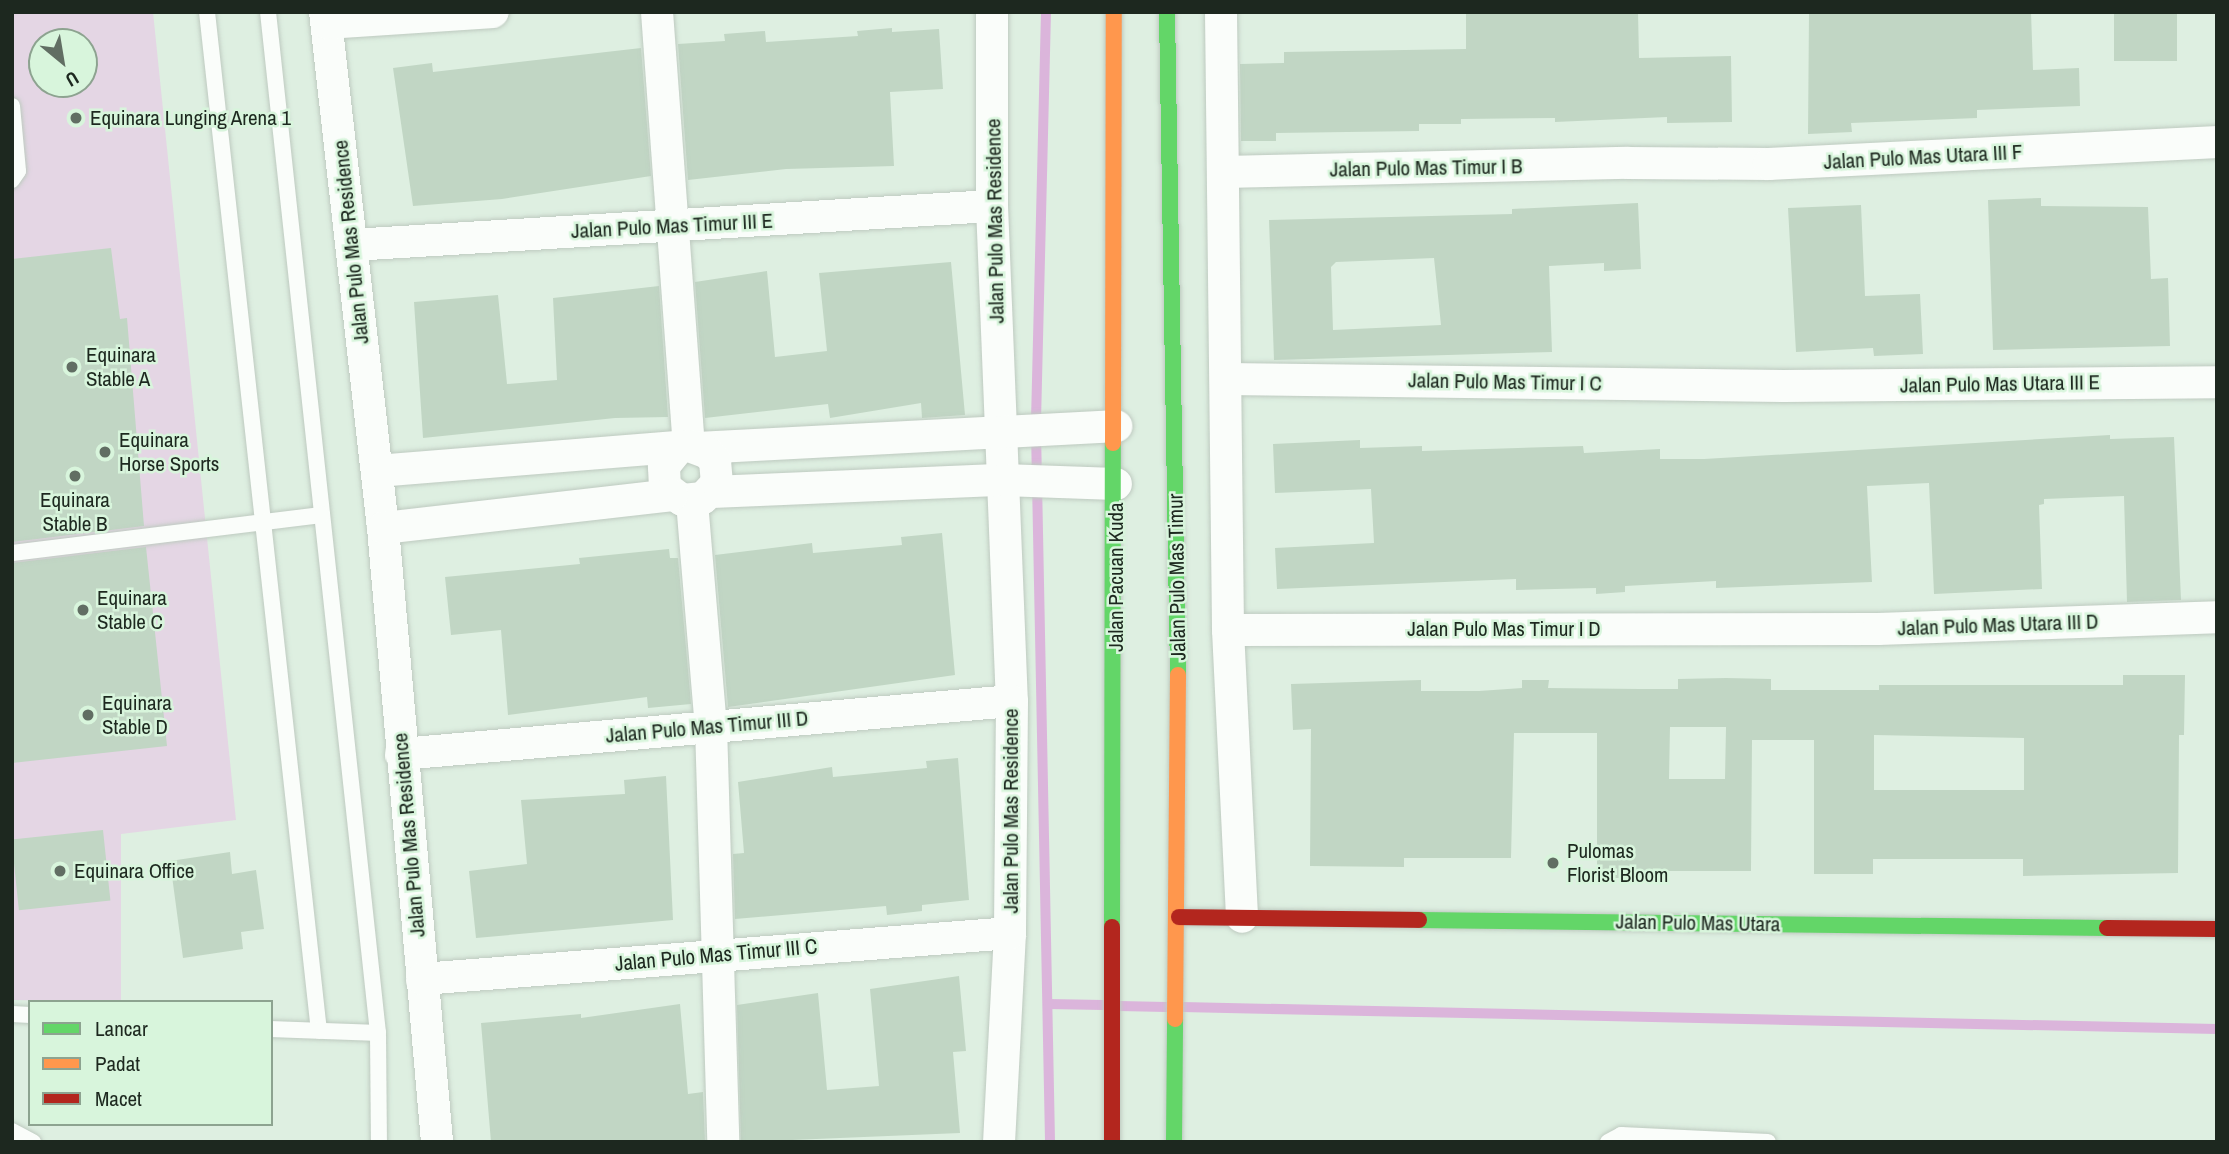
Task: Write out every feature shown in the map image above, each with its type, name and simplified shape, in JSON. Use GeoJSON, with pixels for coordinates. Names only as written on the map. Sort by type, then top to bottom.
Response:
{"type":"FeatureCollection","features":[{"type":"Feature","properties":{"kind":"street"},"geometry":{"type":"LineString","coordinates":[[326,18],[493,12]]}},
{"type":"Feature","properties":{"kind":"street"},"geometry":{"type":"LineString","coordinates":[[657,12],[670,226],[689,448]]}},
{"type":"Feature","properties":{"kind":"street","name":"Jalan Pulo Mas Residence"},"geometry":{"type":"LineString","coordinates":[[992,12],[992,206],[1012,480],[1010,933],[999,1142]]}},
{"type":"Feature","properties":{"kind":"street","name":"Jalan Pacuan Kuda"},"geometry":{"type":"LineString","coordinates":[[1112,1142],[1113,975],[1104,427],[1114,12]]}},
{"type":"Feature","properties":{"kind":"street","name":"Jalan Pulo Mas Timur"},"geometry":{"type":"LineString","coordinates":[[1167,12],[1179,917],[1174,1142]]}},
{"type":"Feature","properties":{"kind":"street"},"geometry":{"type":"LineString","coordinates":[[1221,12],[1228,630],[1242,917]]}},
{"type":"Feature","properties":{"kind":"street","name":"Jalan Pulo Mas Residence"},"geometry":{"type":"LineString","coordinates":[[326,18],[383,528],[437,1142]]}},
{"type":"Feature","properties":{"kind":"street","name":"Jalan Pulo Mas Utara III F"},"geometry":{"type":"LineString","coordinates":[[1628,163],[1769,164],[2217,142]]}},
{"type":"Feature","properties":{"kind":"street","name":"Jalan Pulo Mas Timur I B"},"geometry":{"type":"LineString","coordinates":[[1224,172],[1628,163]]}},
{"type":"Feature","properties":{"kind":"street","name":"Jalan Pulo Mas Timur III E"},"geometry":{"type":"LineString","coordinates":[[352,245],[992,206]]}},
{"type":"Feature","properties":{"kind":"street","name":"Jalan Pulo Mas Timur I C"},"geometry":{"type":"LineString","coordinates":[[1227,379],[1784,386]]}},
{"type":"Feature","properties":{"kind":"street","name":"Jalan Pulo Mas Utara III E"},"geometry":{"type":"LineString","coordinates":[[1784,386],[2217,382]]}},
{"type":"Feature","properties":{"kind":"street"},"geometry":{"type":"LineString","coordinates":[[377,471],[689,448],[1010,429],[1104,427]]}},
{"type":"Feature","properties":{"kind":"street"},"geometry":{"type":"LineString","coordinates":[[689,448],[715,461],[717,483],[692,496],[663,476],[670,456],[689,448]]}},
{"type":"Feature","properties":{"kind":"street"},"geometry":{"type":"LineString","coordinates":[[383,528],[692,496],[1012,480],[1105,483]]}},
{"type":"Feature","properties":{"kind":"street"},"geometry":{"type":"LineString","coordinates":[[692,496],[711,726],[715,954],[723,1142]]}},
{"type":"Feature","properties":{"kind":"street","name":"Jalan Pulo Mas Utara III D"},"geometry":{"type":"LineString","coordinates":[[1779,627],[1878,629],[2217,617]]}},
{"type":"Feature","properties":{"kind":"street","name":"Jalan Pulo Mas Timur I D"},"geometry":{"type":"LineString","coordinates":[[1228,630],[1779,627]]}},
{"type":"Feature","properties":{"kind":"street","name":"Jalan Pulo Mas Timur III D"},"geometry":{"type":"LineString","coordinates":[[401,754],[1012,701]]}},
{"type":"Feature","properties":{"kind":"street","name":"Jalan Pulo Mas Utara"},"geometry":{"type":"LineString","coordinates":[[1179,917],[2217,929]]}},
{"type":"Feature","properties":{"kind":"street","name":"Jalan Pulo Mas Timur III C"},"geometry":{"type":"LineString","coordinates":[[422,979],[1010,933]]}},
{"type":"Feature","properties":{"kind":"lane"},"geometry":{"type":"LineString","coordinates":[[206,12],[319,1031]]}},
{"type":"Feature","properties":{"kind":"lane"},"geometry":{"type":"LineString","coordinates":[[268,12],[378,1033],[379,1142]]}},
{"type":"Feature","properties":{"kind":"lane"},"geometry":{"type":"LineString","coordinates":[[12,106],[18,171],[12,180]]}},
{"type":"Feature","properties":{"kind":"lane"},"geometry":{"type":"LineString","coordinates":[[12,553],[322,515]]}},
{"type":"Feature","properties":{"kind":"lane"},"geometry":{"type":"LineString","coordinates":[[273,1029],[378,1033]]}},
{"type":"Feature","properties":{"kind":"lane"},"geometry":{"type":"LineString","coordinates":[[12,1131],[33,1142]]}},
{"type":"Feature","properties":{"kind":"lane"},"geometry":{"type":"LineString","coordinates":[[1608,1142],[1621,1135],[1768,1142]]}},
{"type":"Feature","properties":{"kind":"shaded area","name":"Equinara Horse Sports"},"geometry":{"type":"Polygon","coordinates":[[[12,12],[153,12],[236,820],[121,834],[121,1000],[12,1000],[12,12]]]}},
{"type":"Feature","properties":{"kind":"building"},"geometry":{"type":"Polygon","coordinates":[[[1466,12],[1638,12],[1639,58],[1731,56],[1732,122],[1667,123],[1667,117],[1555,122],[1555,118],[1461,119],[1461,124],[1419,124],[1419,131],[1276,133],[1276,141],[1241,141],[1240,64],[1284,63],[1284,52],[1466,49],[1466,12]]]}},
{"type":"Feature","properties":{"kind":"building"},"geometry":{"type":"Polygon","coordinates":[[[1809,12],[2031,12],[2033,70],[2079,68],[2080,106],[1977,110],[1977,118],[1851,123],[1852,132],[1808,134],[1809,12]]]}},
{"type":"Feature","properties":{"kind":"building"},"geometry":{"type":"Polygon","coordinates":[[[2114,12],[2177,12],[2177,61],[2114,61],[2114,12]]]}},
{"type":"Feature","properties":{"kind":"building"},"geometry":{"type":"Polygon","coordinates":[[[892,28],[892,32],[939,29],[943,89],[890,92],[894,166],[786,169],[688,180],[678,44],[725,41],[724,34],[765,31],[766,42],[858,36],[857,31],[892,28]]]}},
{"type":"Feature","properties":{"kind":"building"},"geometry":{"type":"Polygon","coordinates":[[[641,48],[651,176],[502,199],[413,206],[393,68],[432,63],[433,72],[641,48]]]}},
{"type":"Feature","properties":{"kind":"building"},"geometry":{"type":"Polygon","coordinates":[[[2041,198],[2041,206],[2148,207],[2151,279],[2168,278],[2170,346],[1993,350],[1988,200],[2041,198]]]}},
{"type":"Feature","properties":{"kind":"building"},"geometry":{"type":"Polygon","coordinates":[[[1638,203],[1641,269],[1604,271],[1604,263],[1549,266],[1552,352],[1274,360],[1269,220],[1512,214],[1512,209],[1638,203]],[[1434,258],[1336,262],[1331,267],[1333,330],[1441,325],[1434,258]]]}},
{"type":"Feature","properties":{"kind":"building"},"geometry":{"type":"Polygon","coordinates":[[[1861,205],[1865,296],[1920,294],[1923,354],[1874,356],[1873,348],[1796,352],[1788,208],[1861,205]]]}},
{"type":"Feature","properties":{"kind":"building"},"geometry":{"type":"Polygon","coordinates":[[[111,248],[120,319],[127,318],[144,526],[12,542],[12,259],[111,248]]]}},
{"type":"Feature","properties":{"kind":"building"},"geometry":{"type":"Polygon","coordinates":[[[951,262],[965,415],[922,418],[921,403],[830,418],[828,404],[705,418],[695,282],[767,271],[775,357],[827,351],[819,273],[951,262]]]}},
{"type":"Feature","properties":{"kind":"building"},"geometry":{"type":"Polygon","coordinates":[[[659,286],[668,417],[615,418],[423,438],[414,302],[498,295],[507,384],[557,380],[553,298],[659,286]]]}},
{"type":"Feature","properties":{"kind":"building"},"geometry":{"type":"Polygon","coordinates":[[[2110,435],[2110,439],[2174,437],[2181,600],[2127,602],[2124,496],[2044,499],[2044,504],[2039,505],[2042,589],[1934,594],[1929,483],[1867,486],[1872,582],[1716,588],[1716,581],[1625,586],[1625,592],[1596,594],[1596,588],[1516,590],[1516,579],[1277,589],[1275,548],[1374,543],[1371,489],[1275,493],[1273,444],[1360,440],[1360,448],[1422,446],[1422,451],[1583,446],[1584,453],[1660,449],[1660,459],[1704,459],[2110,435]]]}},
{"type":"Feature","properties":{"kind":"building"},"geometry":{"type":"Polygon","coordinates":[[[942,533],[955,675],[728,707],[715,555],[812,543],[813,553],[902,545],[901,537],[942,533]]]}},
{"type":"Feature","properties":{"kind":"building"},"geometry":{"type":"Polygon","coordinates":[[[146,547],[167,746],[12,763],[12,563],[146,547]]]}},
{"type":"Feature","properties":{"kind":"building"},"geometry":{"type":"Polygon","coordinates":[[[669,549],[670,558],[678,558],[691,704],[648,708],[647,697],[508,715],[501,630],[451,635],[445,577],[580,564],[579,558],[669,549]]]}},
{"type":"Feature","properties":{"kind":"building"},"geometry":{"type":"Polygon","coordinates":[[[2123,675],[2185,675],[2184,735],[2179,735],[2178,873],[2023,876],[2023,859],[1873,859],[1873,874],[1814,874],[1814,740],[1752,740],[1751,871],[1667,871],[1667,878],[1597,878],[1597,733],[1514,733],[1511,858],[1404,858],[1404,867],[1310,866],[1311,729],[1293,730],[1291,684],[1421,680],[1421,691],[1522,688],[1522,680],[1549,680],[1548,688],[1678,689],[1678,679],[1726,678],[1771,679],[1771,690],[1879,690],[1879,685],[2123,685],[2123,675]],[[1670,727],[1669,779],[1725,779],[1726,727],[1670,727]],[[1874,735],[1874,790],[2024,790],[2024,738],[1874,735]]]}},
{"type":"Feature","properties":{"kind":"building"},"geometry":{"type":"Polygon","coordinates":[[[958,758],[969,900],[922,905],[922,911],[887,915],[886,906],[735,919],[733,854],[744,853],[738,782],[832,767],[833,777],[927,768],[926,761],[958,758]]]}},
{"type":"Feature","properties":{"kind":"building"},"geometry":{"type":"Polygon","coordinates":[[[666,776],[673,920],[476,938],[469,871],[527,864],[521,800],[625,794],[624,780],[666,776]]]}},
{"type":"Feature","properties":{"kind":"building","name":"Equinara Office"},"geometry":{"type":"Polygon","coordinates":[[[103,830],[110,901],[19,910],[12,840],[103,830]]]}},
{"type":"Feature","properties":{"kind":"building"},"geometry":{"type":"Polygon","coordinates":[[[230,852],[232,874],[256,870],[264,929],[241,932],[243,949],[183,958],[170,861],[230,852]]]}},
{"type":"Feature","properties":{"kind":"building"},"geometry":{"type":"Polygon","coordinates":[[[959,976],[966,1051],[953,1052],[960,1133],[741,1142],[737,1005],[818,993],[827,1090],[879,1086],[870,989],[959,976]]]}},
{"type":"Feature","properties":{"kind":"building"},"geometry":{"type":"Polygon","coordinates":[[[680,1004],[688,1094],[703,1092],[705,1142],[491,1142],[481,1023],[581,1014],[581,1018],[680,1004]]]}},
{"type":"Feature","properties":{"kind":"waterway"},"geometry":{"type":"LineString","coordinates":[[1046,12],[1036,431],[1050,1142]]}},
{"type":"Feature","properties":{"kind":"waterway"},"geometry":{"type":"LineString","coordinates":[[1048,1004],[1103,1005]]}},
{"type":"Feature","properties":{"kind":"waterway"},"geometry":{"type":"LineString","coordinates":[[1119,1006],[1166,1007]]}},
{"type":"Feature","properties":{"kind":"waterway"},"geometry":{"type":"LineString","coordinates":[[1182,1007],[2217,1029]]}},
{"type":"Feature","properties":{"kind":"traffic: fast"},"geometry":{"type":"LineString","coordinates":[[1167,12],[1178,675]]}},
{"type":"Feature","properties":{"kind":"traffic: fast"},"geometry":{"type":"LineString","coordinates":[[1112,927],[1113,443]]}},
{"type":"Feature","properties":{"kind":"traffic: fast"},"geometry":{"type":"LineString","coordinates":[[1419,920],[2107,928]]}},
{"type":"Feature","properties":{"kind":"traffic: fast"},"geometry":{"type":"LineString","coordinates":[[1174,1142],[1175,1019]]}},
{"type":"Feature","properties":{"kind":"traffic: slow"},"geometry":{"type":"LineString","coordinates":[[1113,443],[1114,12]]}},
{"type":"Feature","properties":{"kind":"traffic: slow"},"geometry":{"type":"LineString","coordinates":[[1175,1019],[1178,675]]}},
{"type":"Feature","properties":{"kind":"traffic: jam"},"geometry":{"type":"LineString","coordinates":[[1179,917],[1419,920]]}},
{"type":"Feature","properties":{"kind":"traffic: jam"},"geometry":{"type":"LineString","coordinates":[[1112,927],[1112,1142]]}},
{"type":"Feature","properties":{"kind":"traffic: jam"},"geometry":{"type":"LineString","coordinates":[[2107,928],[2217,929]]}},
{"type":"Feature","properties":{"kind":"place","name":"Equinara Lunging Arena 1"},"geometry":{"type":"Point","coordinates":[76,118]}},
{"type":"Feature","properties":{"kind":"place","name":"Equinara Stable A"},"geometry":{"type":"Point","coordinates":[72,367]}},
{"type":"Feature","properties":{"kind":"place","name":"Equinara Horse Sports"},"geometry":{"type":"Point","coordinates":[105,452]}},
{"type":"Feature","properties":{"kind":"place","name":"Equinara Stable B"},"geometry":{"type":"Point","coordinates":[75,476]}},
{"type":"Feature","properties":{"kind":"place","name":"Equinara Stable C"},"geometry":{"type":"Point","coordinates":[83,610]}},
{"type":"Feature","properties":{"kind":"place","name":"Equinara Stable D"},"geometry":{"type":"Point","coordinates":[88,715]}},
{"type":"Feature","properties":{"kind":"place","name":"Pulomas Florist Bloom"},"geometry":{"type":"Point","coordinates":[1553,863]}},
{"type":"Feature","properties":{"kind":"place","name":"Equinara Office"},"geometry":{"type":"Point","coordinates":[60,871]}}]}
